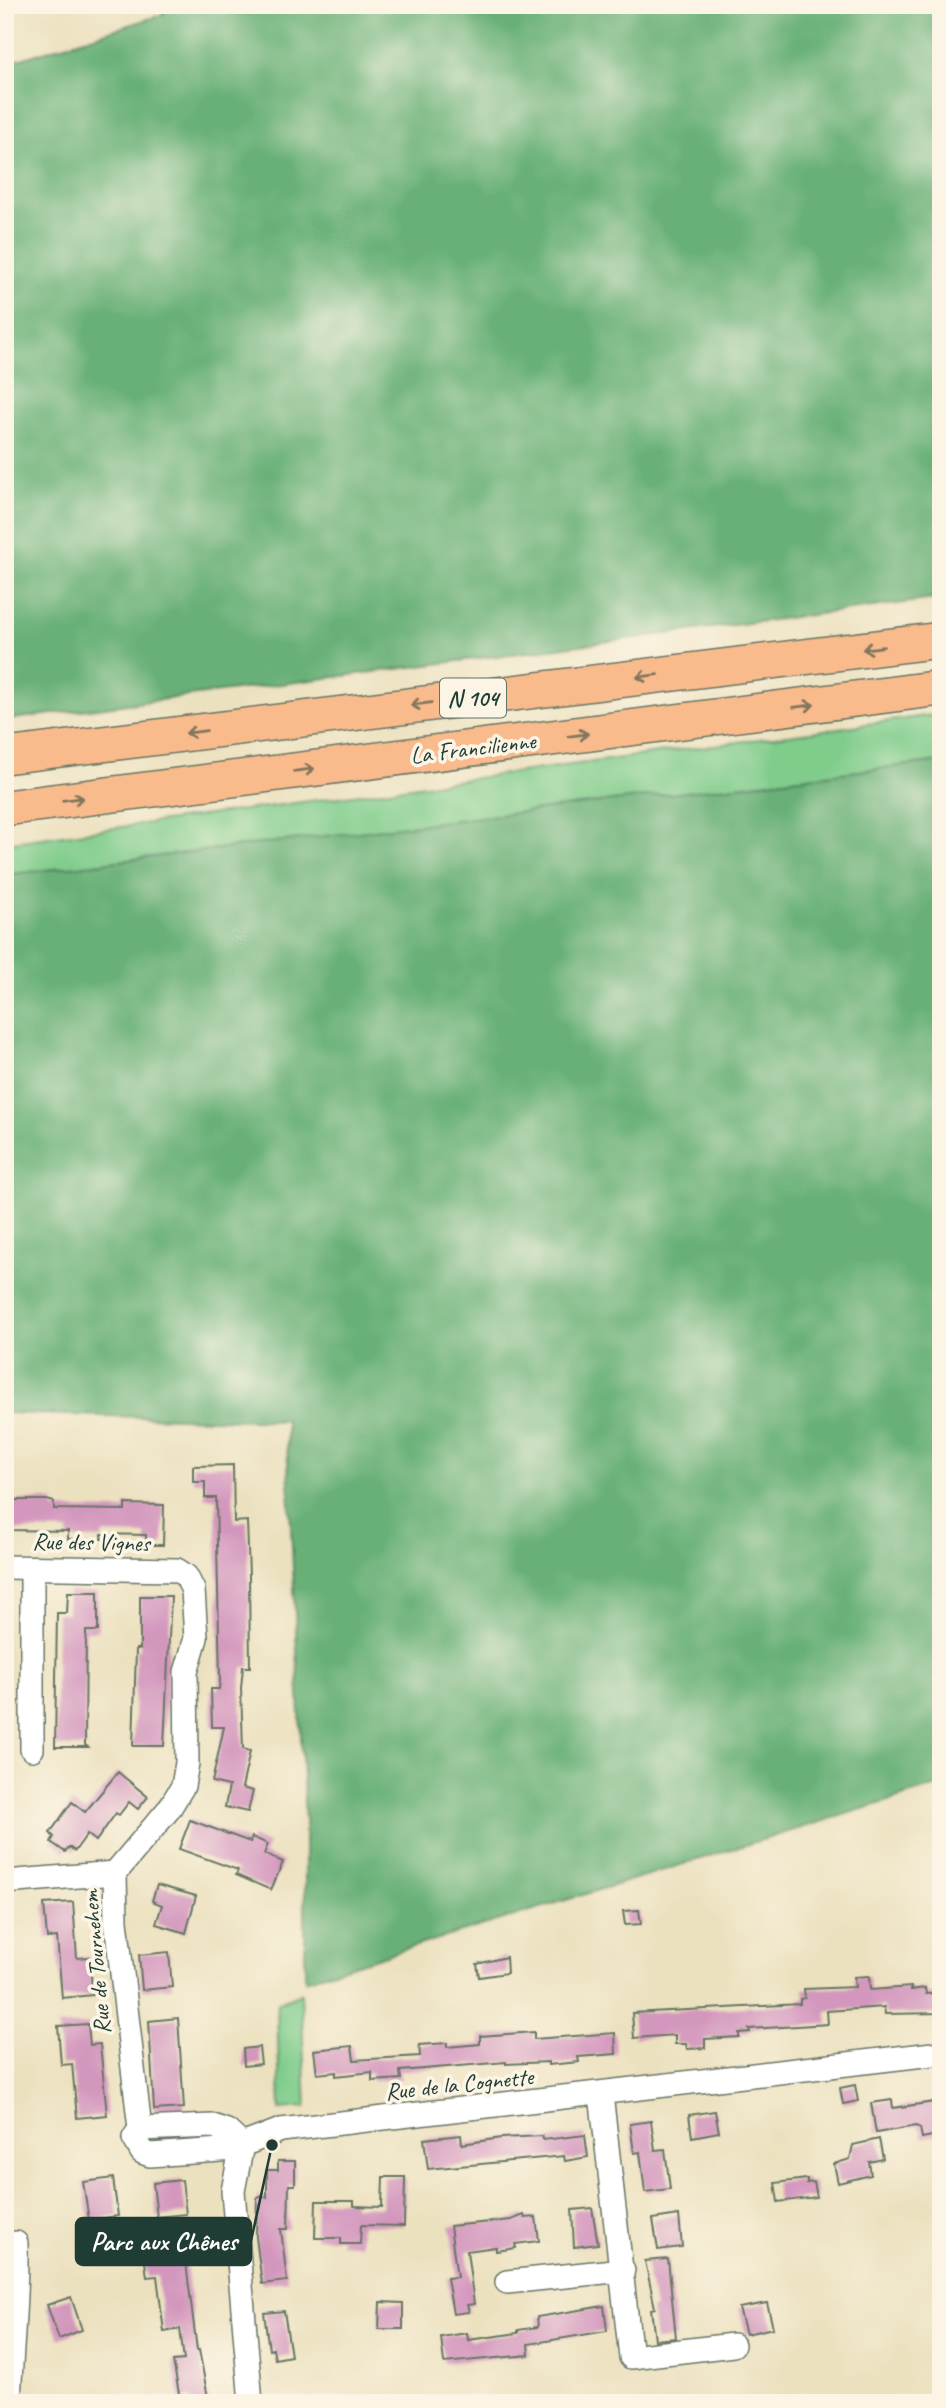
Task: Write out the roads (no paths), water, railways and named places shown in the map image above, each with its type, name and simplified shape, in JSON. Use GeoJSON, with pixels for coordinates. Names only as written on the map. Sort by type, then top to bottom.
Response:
{"type":"FeatureCollection","features":[{"type":"Feature","properties":{"kind":"highway","name":"La Francilienne"},"geometry":{"type":"LineString","coordinates":[[5,756],[941,640]]}},
{"type":"Feature","properties":{"kind":"highway","name":"La Francilienne"},"geometry":{"type":"LineString","coordinates":[[5,808],[933,692]]}},
{"type":"Feature","properties":{"kind":"street","name":"Rue des Vignes"},"geometry":{"type":"LineString","coordinates":[[5,1567],[177,1570]]}},
{"type":"Feature","properties":{"kind":"street"},"geometry":{"type":"LineString","coordinates":[[32,1567],[32,1749]]}},
{"type":"Feature","properties":{"kind":"street","name":"Rue de Tournehem"},"geometry":{"type":"LineString","coordinates":[[177,1570],[187,1576],[194,1590],[196,1637],[186,1672],[187,1763],[183,1786],[169,1809],[115,1873],[116,1921],[140,2129],[213,2126],[227,2131],[242,2145]]}},
{"type":"Feature","properties":{"kind":"street"},"geometry":{"type":"LineString","coordinates":[[5,1882],[115,1873]]}},
{"type":"Feature","properties":{"kind":"street","name":"Rue de la Cognette"},"geometry":{"type":"LineString","coordinates":[[242,2145],[281,2130],[941,2053]]}},
{"type":"Feature","properties":{"kind":"street"},"geometry":{"type":"LineString","coordinates":[[601,2094],[631,2357],[733,2345]]}},
{"type":"Feature","properties":{"kind":"street"},"geometry":{"type":"LineString","coordinates":[[242,2145],[233,2191],[251,2403]]}},
{"type":"Feature","properties":{"kind":"street"},"geometry":{"type":"LineString","coordinates":[[9,2403],[11,2336],[17,2296],[16,2243]]}},
{"type":"Feature","properties":{"kind":"street"},"geometry":{"type":"LineString","coordinates":[[507,2282],[623,2270]]}},
{"type":"Feature","properties":{"kind":"place","name":"Parc aux Chênes"},"geometry":{"type":"Point","coordinates":[272,2145]}}]}
